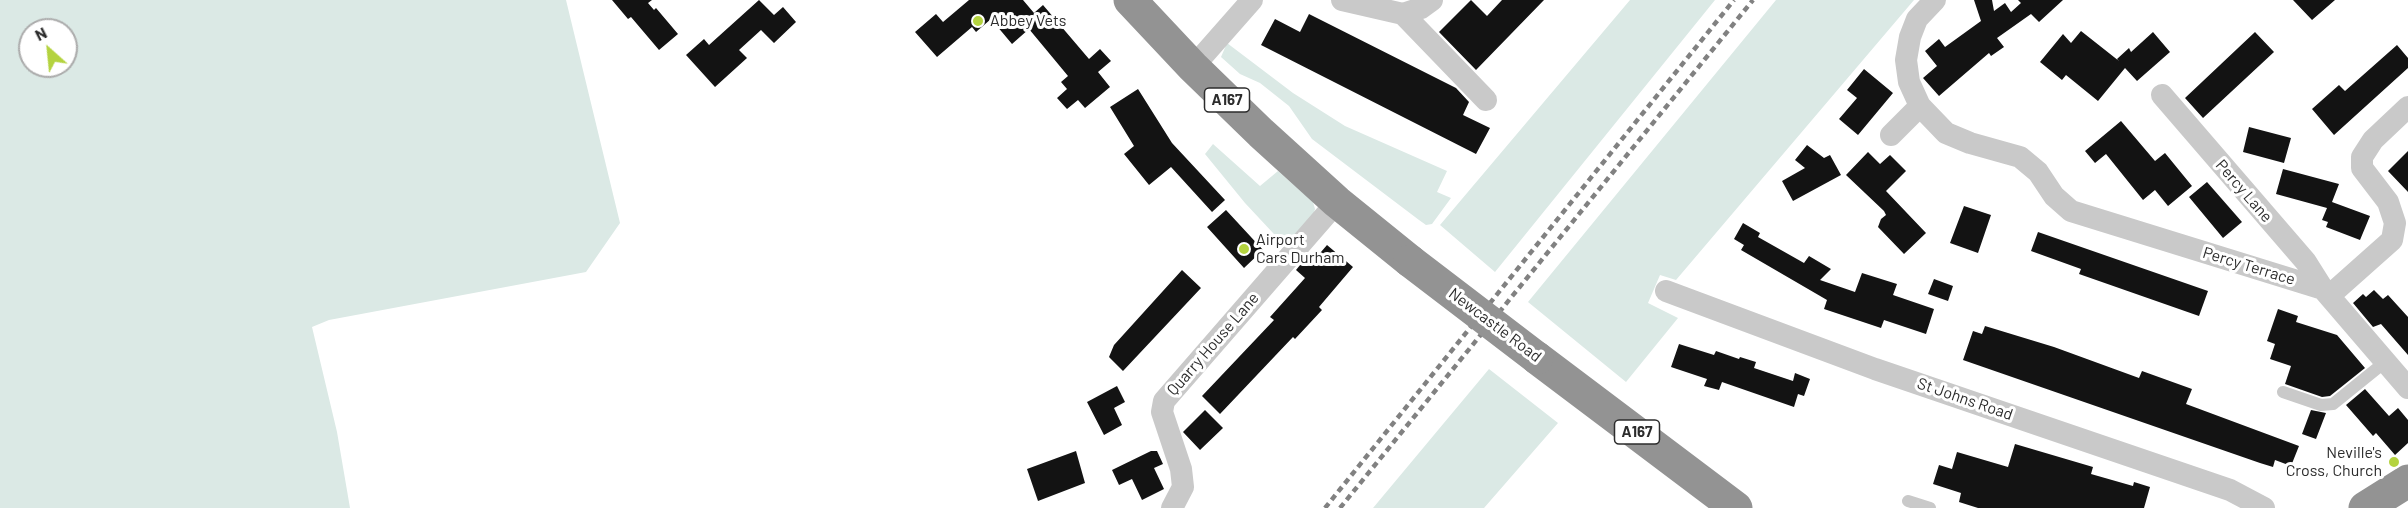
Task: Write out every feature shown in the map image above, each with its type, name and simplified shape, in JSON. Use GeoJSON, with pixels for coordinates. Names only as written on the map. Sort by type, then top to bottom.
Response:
{"type":"FeatureCollection","features":[{"type":"Feature","properties":{"kind":"highway","name":"A167"},"geometry":{"type":"LineString","coordinates":[[1130,0],[1193,67]]}},
{"type":"Feature","properties":{"kind":"highway","name":"Newcastle Road"},"geometry":{"type":"LineString","coordinates":[[1193,67],[1337,202],[1410,261],[1736,508]]}},
{"type":"Feature","properties":{"kind":"highway"},"geometry":{"type":"LineString","coordinates":[[2365,508],[2408,481]]}},
{"type":"Feature","properties":{"kind":"street"},"geometry":{"type":"LineString","coordinates":[[1193,67],[1252,0]]}},
{"type":"Feature","properties":{"kind":"street"},"geometry":{"type":"LineString","coordinates":[[1342,0],[1403,14],[1421,8],[1432,0]]}},
{"type":"Feature","properties":{"kind":"street"},"geometry":{"type":"LineString","coordinates":[[1891,135],[1920,106],[1910,82],[1906,60],[1910,37],[1917,19],[1935,0]]}},
{"type":"Feature","properties":{"kind":"street"},"geometry":{"type":"LineString","coordinates":[[1403,14],[1486,100]]}},
{"type":"Feature","properties":{"kind":"street","name":"Percy Lane"},"geometry":{"type":"LineString","coordinates":[[2162,95],[2306,261],[2326,293]]}},
{"type":"Feature","properties":{"kind":"street","name":"Percy Terrace"},"geometry":{"type":"LineString","coordinates":[[1920,106],[1946,133],[1970,143],[2020,157],[2038,172],[2054,196],[2071,211],[2326,293]]}},
{"type":"Feature","properties":{"kind":"street"},"geometry":{"type":"LineString","coordinates":[[2408,107],[2373,140],[2362,157],[2362,168],[2388,202],[2395,223],[2392,240],[2326,293],[2408,388]]}},
{"type":"Feature","properties":{"kind":"street","name":"Quarry House Lane"},"geometry":{"type":"LineString","coordinates":[[1172,508],[1183,487],[1181,469],[1162,412],[1164,401],[1337,202]]}},
{"type":"Feature","properties":{"kind":"street","name":"St Johns Road"},"geometry":{"type":"LineString","coordinates":[[1666,291],[1875,369],[2230,490],[2264,508]]}},
{"type":"Feature","properties":{"kind":"lane"},"geometry":{"type":"LineString","coordinates":[[2283,392],[2321,405],[2333,404],[2385,362]]}},
{"type":"Feature","properties":{"kind":"lane"},"geometry":{"type":"LineString","coordinates":[[1908,501],[1930,508]]}},
{"type":"Feature","properties":{"kind":"shaded area"},"geometry":{"type":"Polygon","coordinates":[[[0,0],[566,0],[620,223],[586,272],[329,320],[312,327],[337,432],[350,508],[0,508],[0,0]]]}},
{"type":"Feature","properties":{"kind":"shaded area"},"geometry":{"type":"Polygon","coordinates":[[[1630,0],[1715,0],[1495,272],[1440,225],[1630,0]]]}},
{"type":"Feature","properties":{"kind":"shaded area"},"geometry":{"type":"Polygon","coordinates":[[[1776,0],[1914,0],[1676,280],[1660,275],[1648,303],[1678,318],[1626,382],[1528,302],[1776,0]]]}},
{"type":"Feature","properties":{"kind":"shaded area"},"geometry":{"type":"Polygon","coordinates":[[[1227,43],[1293,93],[1345,126],[1447,171],[1437,192],[1451,198],[1432,224],[1426,225],[1312,139],[1289,106],[1260,83],[1240,74],[1221,57],[1227,43]]]}},
{"type":"Feature","properties":{"kind":"shaded area"},"geometry":{"type":"Polygon","coordinates":[[[1213,144],[1260,186],[1278,171],[1313,202],[1315,209],[1313,216],[1287,248],[1245,203],[1205,154],[1213,144]]]}},
{"type":"Feature","properties":{"kind":"shaded area"},"geometry":{"type":"Polygon","coordinates":[[[1489,369],[1558,423],[1484,508],[1373,508],[1489,369]]]}},
{"type":"Feature","properties":{"kind":"building"},"geometry":{"type":"Polygon","coordinates":[[[612,0],[652,0],[648,3],[654,10],[656,8],[678,34],[659,50],[631,17],[628,19],[612,0]]]}},
{"type":"Feature","properties":{"kind":"building"},"geometry":{"type":"Polygon","coordinates":[[[759,0],[774,15],[783,7],[796,22],[774,43],[761,30],[739,50],[747,58],[715,87],[686,55],[704,39],[709,45],[759,0]]]}},
{"type":"Feature","properties":{"kind":"building"},"geometry":{"type":"Polygon","coordinates":[[[969,0],[1023,0],[1034,13],[1043,5],[1089,59],[1100,49],[1111,61],[1098,72],[1110,87],[1085,108],[1078,100],[1067,109],[1057,98],[1067,89],[1061,82],[1068,76],[1029,29],[1012,44],[991,19],[976,32],[972,27],[937,57],[915,32],[936,14],[943,22],[969,0]]]}},
{"type":"Feature","properties":{"kind":"building"},"geometry":{"type":"Polygon","coordinates":[[[1471,0],[1487,16],[1502,0],[1544,0],[1476,70],[1439,32],[1471,0]]]}},
{"type":"Feature","properties":{"kind":"building"},"geometry":{"type":"Polygon","coordinates":[[[1974,0],[1992,0],[1994,11],[2005,3],[2011,12],[2021,3],[2018,0],[2063,0],[2039,22],[2031,14],[1997,38],[2004,47],[1991,56],[1989,53],[1939,96],[1923,78],[1937,66],[1925,51],[1939,39],[1945,47],[1981,21],[1974,0]]]}},
{"type":"Feature","properties":{"kind":"building"},"geometry":{"type":"Polygon","coordinates":[[[2293,0],[2335,0],[2312,20],[2293,0]]]}},
{"type":"Feature","properties":{"kind":"building"},"geometry":{"type":"Polygon","coordinates":[[[1309,14],[1456,88],[1469,102],[1463,115],[1490,128],[1476,154],[1261,45],[1275,19],[1300,32],[1309,14]]]}},
{"type":"Feature","properties":{"kind":"building"},"geometry":{"type":"Polygon","coordinates":[[[2081,31],[2119,61],[2117,59],[2129,48],[2131,52],[2153,32],[2170,52],[2137,81],[2125,68],[2098,101],[2066,75],[2062,80],[2040,62],[2063,34],[2071,43],[2081,31]]]}},
{"type":"Feature","properties":{"kind":"building"},"geometry":{"type":"Polygon","coordinates":[[[2255,32],[2274,52],[2203,118],[2185,98],[2255,32]]]}},
{"type":"Feature","properties":{"kind":"building"},"geometry":{"type":"Polygon","coordinates":[[[2397,45],[2408,58],[2408,68],[2334,135],[2312,109],[2339,85],[2345,91],[2397,45]]]}},
{"type":"Feature","properties":{"kind":"building"},"geometry":{"type":"Polygon","coordinates":[[[1864,69],[1893,93],[1858,135],[1839,119],[1857,98],[1847,90],[1864,69]]]}},
{"type":"Feature","properties":{"kind":"building"},"geometry":{"type":"Polygon","coordinates":[[[1138,89],[1172,143],[1225,200],[1212,212],[1171,167],[1149,185],[1124,154],[1134,146],[1110,107],[1138,89]]]}},
{"type":"Feature","properties":{"kind":"building"},"geometry":{"type":"Polygon","coordinates":[[[2121,121],[2155,161],[2165,153],[2192,186],[2168,206],[2155,190],[2143,200],[2106,154],[2095,163],[2085,151],[2121,121]]]}},
{"type":"Feature","properties":{"kind":"building"},"geometry":{"type":"Polygon","coordinates":[[[2249,127],[2291,138],[2284,163],[2243,152],[2249,127]]]}},
{"type":"Feature","properties":{"kind":"building"},"geometry":{"type":"Polygon","coordinates":[[[1807,145],[1824,158],[1830,155],[1841,175],[1793,201],[1782,181],[1805,168],[1795,160],[1807,145]]]}},
{"type":"Feature","properties":{"kind":"building"},"geometry":{"type":"Polygon","coordinates":[[[2408,151],[2408,192],[2388,171],[2408,151]]]}},
{"type":"Feature","properties":{"kind":"building"},"geometry":{"type":"Polygon","coordinates":[[[1868,152],[1880,164],[1890,155],[1906,171],[1886,191],[1926,233],[1904,254],[1878,227],[1881,219],[1886,215],[1884,211],[1846,175],[1868,152]]]}},
{"type":"Feature","properties":{"kind":"building"},"geometry":{"type":"Polygon","coordinates":[[[2283,169],[2339,184],[2332,202],[2370,216],[2360,240],[2326,227],[2328,222],[2322,220],[2327,208],[2276,194],[2283,169]]]}},
{"type":"Feature","properties":{"kind":"building"},"geometry":{"type":"Polygon","coordinates":[[[2207,182],[2242,222],[2223,238],[2189,197],[2207,182]]]}},
{"type":"Feature","properties":{"kind":"building"},"geometry":{"type":"Polygon","coordinates":[[[1964,206],[1991,215],[1978,253],[1950,243],[1964,206]]]}},
{"type":"Feature","properties":{"kind":"building"},"geometry":{"type":"Polygon","coordinates":[[[1226,210],[1263,250],[1244,268],[1207,227],[1226,210]]]}},
{"type":"Feature","properties":{"kind":"building"},"geometry":{"type":"Polygon","coordinates":[[[1743,223],[1760,233],[1758,237],[1804,263],[1809,256],[1831,269],[1820,280],[1855,292],[1862,273],[1897,284],[1893,295],[1934,309],[1926,334],[1884,320],[1881,328],[1824,309],[1827,300],[1741,250],[1744,245],[1734,239],[1743,223]]]}},
{"type":"Feature","properties":{"kind":"building"},"geometry":{"type":"Polygon","coordinates":[[[2038,232],[2208,291],[2199,316],[2079,274],[2081,269],[2031,251],[2038,232]]]}},
{"type":"Feature","properties":{"kind":"building"},"geometry":{"type":"Polygon","coordinates":[[[1327,245],[1353,267],[1319,307],[1322,310],[1220,414],[1202,396],[1274,320],[1270,317],[1305,278],[1296,270],[1309,254],[1315,259],[1327,245]]]}},
{"type":"Feature","properties":{"kind":"building"},"geometry":{"type":"Polygon","coordinates":[[[1182,270],[1201,288],[1123,371],[1109,357],[1114,345],[1182,270]]]}},
{"type":"Feature","properties":{"kind":"building"},"geometry":{"type":"Polygon","coordinates":[[[1934,279],[1953,286],[1948,301],[1928,294],[1934,279]]]}},
{"type":"Feature","properties":{"kind":"building"},"geometry":{"type":"Polygon","coordinates":[[[2374,290],[2383,299],[2388,295],[2408,317],[2408,355],[2381,324],[2373,327],[2353,303],[2363,294],[2366,297],[2374,290]]]}},
{"type":"Feature","properties":{"kind":"building"},"geometry":{"type":"Polygon","coordinates":[[[2278,309],[2298,316],[2296,322],[2337,335],[2365,368],[2330,396],[2322,397],[2285,384],[2291,366],[2270,359],[2275,344],[2267,341],[2278,309]]]}},
{"type":"Feature","properties":{"kind":"building"},"geometry":{"type":"Polygon","coordinates":[[[1985,326],[2054,347],[2139,378],[2142,371],[2192,389],[2186,404],[2299,446],[2291,466],[2275,460],[2273,467],[2260,463],[1963,360],[1973,331],[1982,334],[1985,326]]]}},
{"type":"Feature","properties":{"kind":"building"},"geometry":{"type":"Polygon","coordinates":[[[1679,344],[1714,355],[1716,351],[1756,362],[1754,368],[1793,381],[1795,373],[1810,379],[1804,396],[1798,394],[1794,407],[1722,382],[1719,390],[1704,386],[1707,379],[1671,367],[1679,344]]]}},
{"type":"Feature","properties":{"kind":"building"},"geometry":{"type":"Polygon","coordinates":[[[1117,386],[1125,402],[1114,408],[1122,425],[1104,435],[1087,402],[1117,386]]]}},
{"type":"Feature","properties":{"kind":"building"},"geometry":{"type":"Polygon","coordinates":[[[2365,389],[2389,416],[2398,408],[2408,420],[2408,443],[2395,455],[2376,433],[2373,436],[2346,405],[2365,389]]]}},
{"type":"Feature","properties":{"kind":"building"},"geometry":{"type":"Polygon","coordinates":[[[1205,410],[1223,428],[1200,450],[1183,432],[1205,410]]]}},
{"type":"Feature","properties":{"kind":"building"},"geometry":{"type":"Polygon","coordinates":[[[2311,410],[2326,413],[2316,439],[2302,434],[2311,410]]]}},
{"type":"Feature","properties":{"kind":"building"},"geometry":{"type":"Polygon","coordinates":[[[2015,444],[2093,467],[2091,474],[2133,486],[2134,482],[2150,487],[2144,508],[1978,508],[1959,502],[1961,493],[1933,484],[1939,465],[1952,469],[1957,452],[2008,467],[2015,444]]]}},
{"type":"Feature","properties":{"kind":"building"},"geometry":{"type":"Polygon","coordinates":[[[1076,451],[1085,483],[1038,501],[1027,469],[1076,451]]]}},
{"type":"Feature","properties":{"kind":"building"},"geometry":{"type":"Polygon","coordinates":[[[1151,451],[1157,451],[1163,464],[1154,468],[1164,489],[1142,500],[1132,479],[1119,485],[1112,470],[1151,451]]]}},
{"type":"Feature","properties":{"kind":"railway"},"geometry":{"type":"LineString","coordinates":[[1325,508],[1734,0]]}},
{"type":"Feature","properties":{"kind":"railway"},"geometry":{"type":"LineString","coordinates":[[1340,508],[1753,0]]}},
{"type":"Feature","properties":{"kind":"place","name":"Abbey Vets"},"geometry":{"type":"Point","coordinates":[978,21]}},
{"type":"Feature","properties":{"kind":"place","name":"Airport Cars Durham"},"geometry":{"type":"Point","coordinates":[1244,249]}},
{"type":"Feature","properties":{"kind":"place","name":"Neville's Cross, Church"},"geometry":{"type":"Point","coordinates":[2394,462]}}]}
